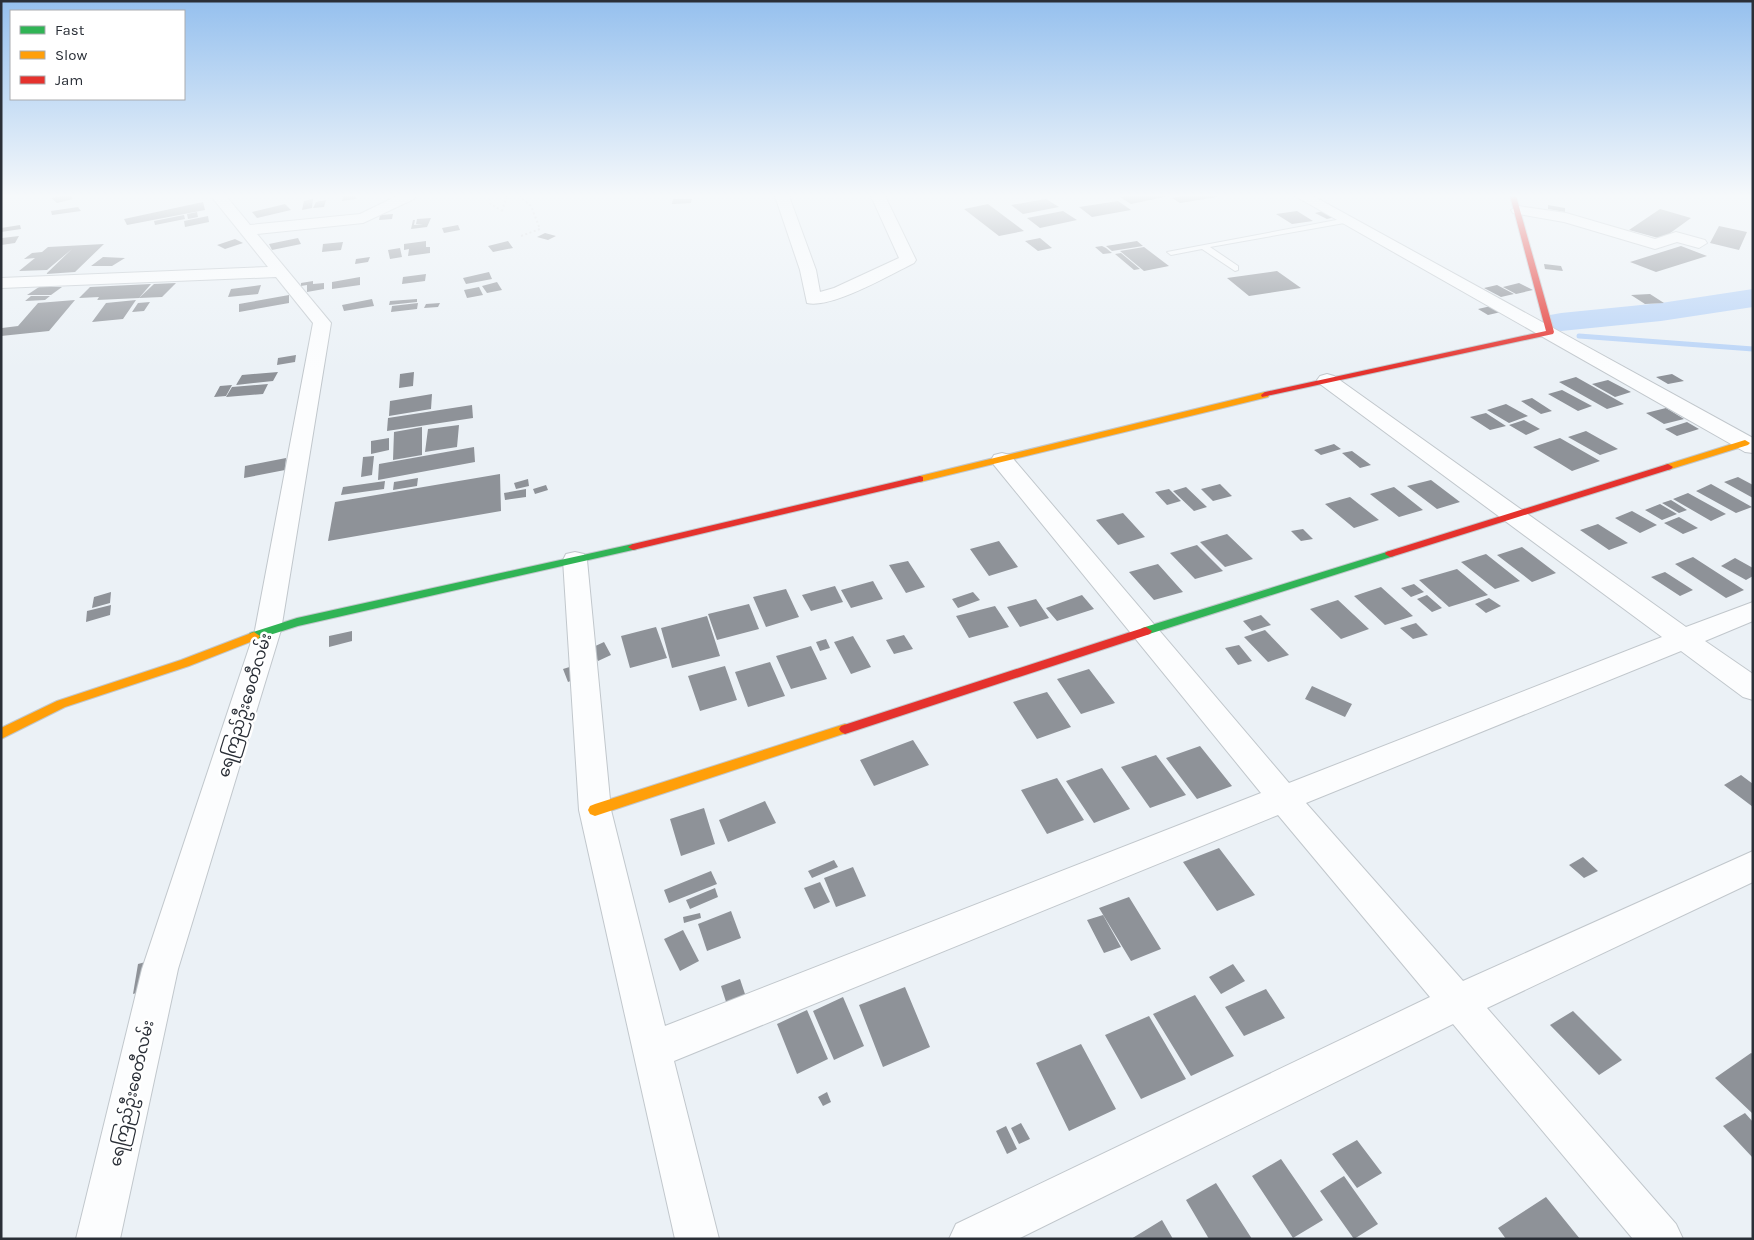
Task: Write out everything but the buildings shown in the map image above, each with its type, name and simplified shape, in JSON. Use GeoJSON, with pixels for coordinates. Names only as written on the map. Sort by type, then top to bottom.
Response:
{"type":"FeatureCollection","features":[{"type":"Feature","properties":{"kind":"street","name":"ရေကြည်ဦးစေတီလမ်း"},"geometry":{"type":"LineString","coordinates":[[98,1239],[160,970],[268,630],[322,323],[265,254]]}},
{"type":"Feature","properties":{"kind":"street"},"geometry":{"type":"LineString","coordinates":[[802,254],[814,299],[840,292],[908,260],[905,254]]}},
{"type":"Feature","properties":{"kind":"street"},"geometry":{"type":"LineString","coordinates":[[1408,254],[1749,445]]}},
{"type":"Feature","properties":{"kind":"street"},"geometry":{"type":"LineString","coordinates":[[1529,254],[1550,332]]}},
{"type":"Feature","properties":{"kind":"street"},"geometry":{"type":"LineString","coordinates":[[1,283],[279,272]]}},
{"type":"Feature","properties":{"kind":"street"},"geometry":{"type":"LineString","coordinates":[[1,734],[61,704],[185,663],[268,630],[297,622],[575,560],[1002,460],[1327,380],[1550,332]]}},
{"type":"Feature","properties":{"kind":"street"},"geometry":{"type":"LineString","coordinates":[[1327,380],[1753,689]]}},
{"type":"Feature","properties":{"kind":"street"},"geometry":{"type":"LineString","coordinates":[[595,810],[1146,631],[1513,516],[1749,445]]}},
{"type":"Feature","properties":{"kind":"street"},"geometry":{"type":"LineString","coordinates":[[1002,460],[1146,631],[1282,798],[1661,1239]]}},
{"type":"Feature","properties":{"kind":"street"},"geometry":{"type":"LineString","coordinates":[[575,560],[595,810],[697,1239]]}},
{"type":"Feature","properties":{"kind":"street"},"geometry":{"type":"LineString","coordinates":[[653,1050],[1753,611]]}},
{"type":"Feature","properties":{"kind":"street"},"geometry":{"type":"LineString","coordinates":[[972,1239],[1458,1003],[1753,866]]}},
{"type":"Feature","properties":{"kind":"lane"},"geometry":{"type":"LineString","coordinates":[[1214,254],[1235,268]]}},
{"type":"Feature","properties":{"kind":"waterway"},"geometry":{"type":"LineString","coordinates":[[1561,322],[1661,312],[1753,298]]}},
{"type":"Feature","properties":{"kind":"waterway"},"geometry":{"type":"LineString","coordinates":[[1579,336],[1753,349]]}},
{"type":"Feature","properties":{"kind":"traffic: fast"},"geometry":{"type":"LineString","coordinates":[[254,636],[297,622],[633,547]]}},
{"type":"Feature","properties":{"kind":"traffic: fast"},"geometry":{"type":"LineString","coordinates":[[1146,631],[1390,554]]}},
{"type":"Feature","properties":{"kind":"traffic: slow"},"geometry":{"type":"LineString","coordinates":[[920,479],[1265,395]]}},
{"type":"Feature","properties":{"kind":"traffic: slow"},"geometry":{"type":"LineString","coordinates":[[1668,467],[1745,443]]}},
{"type":"Feature","properties":{"kind":"traffic: slow"},"geometry":{"type":"LineString","coordinates":[[1,734],[61,704],[185,663],[254,636]]}},
{"type":"Feature","properties":{"kind":"traffic: slow"},"geometry":{"type":"LineString","coordinates":[[595,810],[845,729]]}},
{"type":"Feature","properties":{"kind":"traffic: jam"},"geometry":{"type":"LineString","coordinates":[[1265,395],[1550,332],[1529,254]]}},
{"type":"Feature","properties":{"kind":"traffic: jam"},"geometry":{"type":"LineString","coordinates":[[1390,554],[1668,467]]}},
{"type":"Feature","properties":{"kind":"traffic: jam"},"geometry":{"type":"LineString","coordinates":[[633,547],[920,479]]}},
{"type":"Feature","properties":{"kind":"traffic: jam"},"geometry":{"type":"LineString","coordinates":[[845,729],[1146,631]]}}]}
